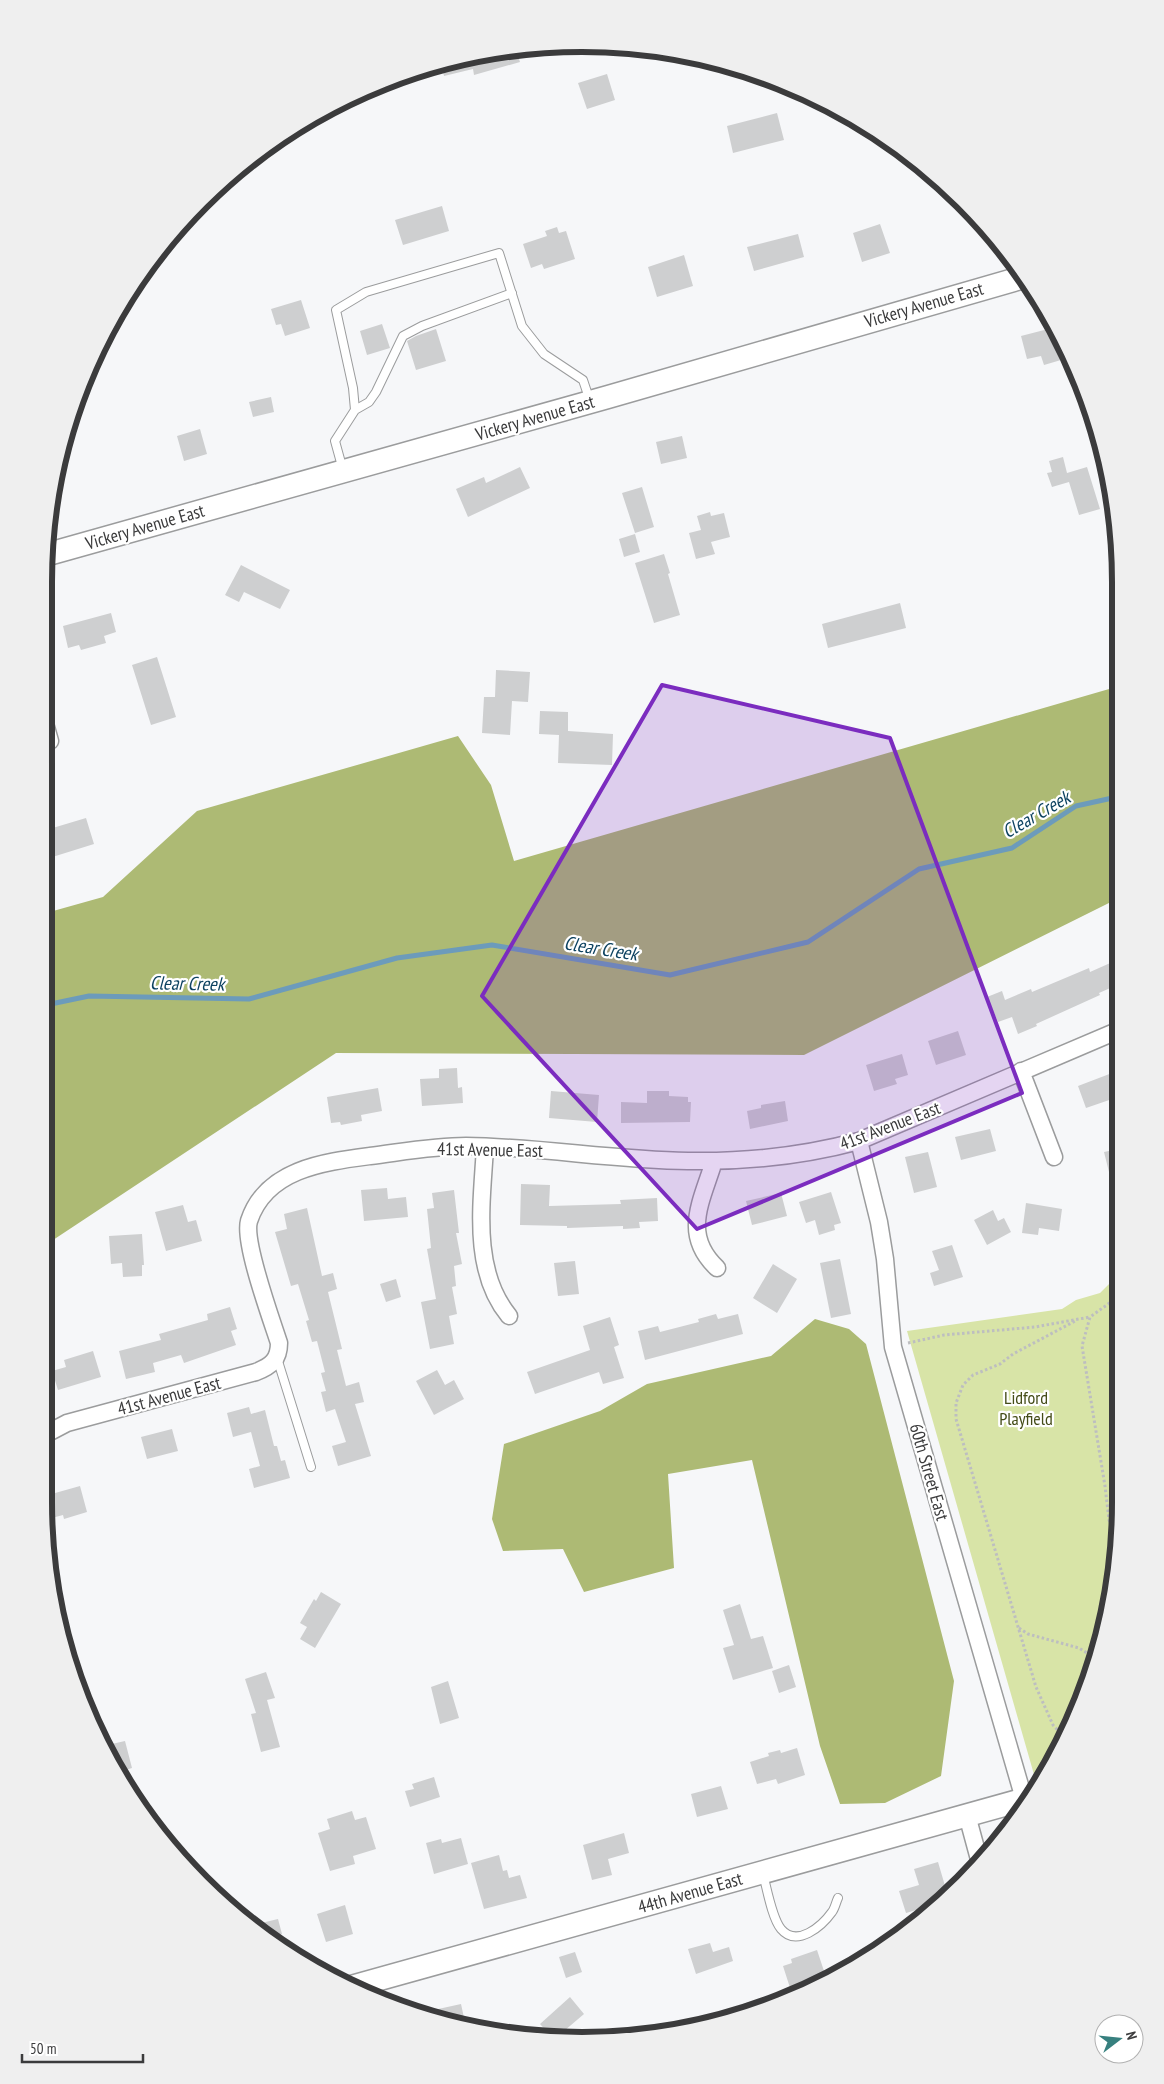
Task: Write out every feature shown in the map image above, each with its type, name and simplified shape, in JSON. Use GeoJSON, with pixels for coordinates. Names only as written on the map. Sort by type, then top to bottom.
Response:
{"type":"FeatureCollection","features":[{"type":"Feature","properties":{"kind":"street","name":"Vickery Avenue East"},"geometry":{"type":"LineString","coordinates":[[54,553],[590,402],[1016,279]]}},
{"type":"Feature","properties":{"kind":"street","name":"41st Avenue East"},"geometry":{"type":"LineString","coordinates":[[52,1431],[67,1423],[256,1372],[272,1364],[277,1358],[279,1343],[252,1254],[247,1230],[253,1212],[267,1192],[279,1181],[293,1173],[324,1164],[440,1148],[485,1147],[660,1160],[714,1160],[796,1154],[859,1141],[1112,1033]]}},
{"type":"Feature","properties":{"kind":"street"},"geometry":{"type":"LineString","coordinates":[[1021,1071],[1054,1157]]}},
{"type":"Feature","properties":{"kind":"street","name":"60th Street East"},"geometry":{"type":"LineString","coordinates":[[859,1141],[879,1222],[885,1259],[893,1347],[1025,1792]]}},
{"type":"Feature","properties":{"kind":"street"},"geometry":{"type":"LineString","coordinates":[[485,1147],[481,1223],[484,1254],[489,1278],[497,1299],[509,1316]]}},
{"type":"Feature","properties":{"kind":"street"},"geometry":{"type":"LineString","coordinates":[[714,1160],[696,1221],[696,1234],[707,1259],[717,1268]]}},
{"type":"Feature","properties":{"kind":"street","name":"44th Avenue East"},"geometry":{"type":"LineString","coordinates":[[363,1984],[1018,1801]]}},
{"type":"Feature","properties":{"kind":"street"},"geometry":{"type":"LineString","coordinates":[[967,1815],[977,1854]]}},
{"type":"Feature","properties":{"kind":"lane"},"geometry":{"type":"LineString","coordinates":[[355,410],[353,388],[336,310],[366,292],[499,253],[522,326],[544,354],[583,380],[590,402]]}},
{"type":"Feature","properties":{"kind":"lane"},"geometry":{"type":"LineString","coordinates":[[343,472],[334,441],[355,410],[369,402],[376,392],[403,336],[422,326],[512,293]]}},
{"type":"Feature","properties":{"kind":"lane"},"geometry":{"type":"LineString","coordinates":[[277,1358],[311,1467]]}},
{"type":"Feature","properties":{"kind":"lane"},"geometry":{"type":"LineString","coordinates":[[763,1872],[778,1925],[786,1934],[801,1936],[816,1929],[833,1911],[838,1898]]}},
{"type":"Feature","properties":{"kind":"path"},"geometry":{"type":"LineString","coordinates":[[893,1347],[944,1335],[1035,1327],[1077,1320],[1090,1317],[1112,1301]]}},
{"type":"Feature","properties":{"kind":"path"},"geometry":{"type":"LineString","coordinates":[[1090,1317],[1082,1346],[1111,1523]]}},
{"type":"Feature","properties":{"kind":"path"},"geometry":{"type":"LineString","coordinates":[[1059,1732],[1053,1725],[1036,1687],[956,1419],[956,1403],[963,1385],[973,1376],[1000,1364],[1013,1354],[1077,1320]]}},
{"type":"Feature","properties":{"kind":"path"},"geometry":{"type":"LineString","coordinates":[[1019,1628],[1028,1634],[1079,1648],[1088,1654]]}},
{"type":"Feature","properties":{"kind":"highlighted area"},"geometry":{"type":"Polygon","coordinates":[[[662,685],[890,738],[1022,1093],[697,1229],[482,996],[662,685]]]}},
{"type":"Feature","properties":{"kind":"green space"},"geometry":{"type":"Polygon","coordinates":[[[1112,688],[1112,901],[804,1055],[336,1053],[52,1241],[52,911],[103,897],[197,811],[458,736],[491,785],[514,861],[1112,688]]]}},
{"type":"Feature","properties":{"kind":"green space","name":"Lidford Playfield"},"geometry":{"type":"Polygon","coordinates":[[[1112,1281],[1112,1502],[1107,1571],[1093,1639],[1083,1672],[1057,1736],[1035,1777],[907,1331],[1062,1309],[1076,1300],[1100,1293],[1112,1281]]]}},
{"type":"Feature","properties":{"kind":"green space"},"geometry":{"type":"Polygon","coordinates":[[[815,1319],[849,1329],[866,1344],[954,1681],[941,1776],[885,1803],[840,1804],[820,1746],[752,1460],[668,1474],[674,1568],[584,1592],[563,1549],[503,1551],[492,1519],[504,1444],[600,1411],[647,1384],[771,1356],[815,1319]]]}},
{"type":"Feature","properties":{"kind":"building"},"geometry":{"type":"Polygon","coordinates":[[[518,57],[520,62],[474,75],[473,69],[444,76],[443,72],[479,63],[518,57]]]}},
{"type":"Feature","properties":{"kind":"building"},"geometry":{"type":"Polygon","coordinates":[[[607,74],[615,100],[587,109],[578,83],[607,74]]]}},
{"type":"Feature","properties":{"kind":"building"},"geometry":{"type":"Polygon","coordinates":[[[777,113],[784,140],[733,153],[727,126],[777,113]]]}},
{"type":"Feature","properties":{"kind":"building"},"geometry":{"type":"Polygon","coordinates":[[[442,206],[449,231],[403,245],[395,220],[442,206]]]}},
{"type":"Feature","properties":{"kind":"building"},"geometry":{"type":"Polygon","coordinates":[[[880,224],[890,253],[862,262],[853,233],[880,224]]]}},
{"type":"Feature","properties":{"kind":"building"},"geometry":{"type":"Polygon","coordinates":[[[557,227],[559,233],[566,231],[575,259],[544,269],[542,264],[531,268],[523,244],[547,236],[545,231],[557,227]]]}},
{"type":"Feature","properties":{"kind":"building"},"geometry":{"type":"Polygon","coordinates":[[[798,234],[804,257],[754,271],[747,247],[798,234]]]}},
{"type":"Feature","properties":{"kind":"building"},"geometry":{"type":"Polygon","coordinates":[[[684,255],[693,286],[657,297],[648,267],[684,255]]]}},
{"type":"Feature","properties":{"kind":"building"},"geometry":{"type":"Polygon","coordinates":[[[301,300],[310,328],[285,336],[281,324],[276,325],[271,309],[301,300]]]}},
{"type":"Feature","properties":{"kind":"building"},"geometry":{"type":"Polygon","coordinates":[[[382,324],[390,348],[367,355],[360,331],[382,324]]]}},
{"type":"Feature","properties":{"kind":"building"},"geometry":{"type":"Polygon","coordinates":[[[436,329],[446,361],[416,370],[407,341],[436,329]]]}},
{"type":"Feature","properties":{"kind":"building"},"geometry":{"type":"Polygon","coordinates":[[[1047,329],[1061,360],[1044,365],[1041,356],[1027,359],[1021,336],[1047,329]]]}},
{"type":"Feature","properties":{"kind":"building"},"geometry":{"type":"Polygon","coordinates":[[[271,397],[274,412],[253,417],[249,402],[271,397]]]}},
{"type":"Feature","properties":{"kind":"building"},"geometry":{"type":"Polygon","coordinates":[[[200,429],[207,454],[184,461],[177,436],[200,429]]]}},
{"type":"Feature","properties":{"kind":"building"},"geometry":{"type":"Polygon","coordinates":[[[682,436],[687,458],[661,464],[656,442],[682,436]]]}},
{"type":"Feature","properties":{"kind":"building"},"geometry":{"type":"Polygon","coordinates":[[[1063,457],[1067,473],[1087,467],[1100,509],[1079,515],[1069,482],[1052,487],[1047,473],[1052,472],[1049,461],[1063,457]]]}},
{"type":"Feature","properties":{"kind":"building"},"geometry":{"type":"Polygon","coordinates":[[[520,467],[530,488],[468,517],[456,489],[484,477],[486,483],[520,467]]]}},
{"type":"Feature","properties":{"kind":"building"},"geometry":{"type":"Polygon","coordinates":[[[642,487],[654,527],[635,533],[622,493],[642,487]]]}},
{"type":"Feature","properties":{"kind":"building"},"geometry":{"type":"Polygon","coordinates":[[[710,512],[711,516],[724,513],[730,537],[711,542],[715,554],[696,559],[689,533],[701,530],[697,516],[710,512]]]}},
{"type":"Feature","properties":{"kind":"building"},"geometry":{"type":"Polygon","coordinates":[[[635,534],[640,552],[624,557],[619,539],[635,534]]]}},
{"type":"Feature","properties":{"kind":"building"},"geometry":{"type":"Polygon","coordinates":[[[664,554],[680,615],[654,623],[635,563],[664,554]]]}},
{"type":"Feature","properties":{"kind":"building"},"geometry":{"type":"Polygon","coordinates":[[[241,565],[290,590],[280,609],[244,592],[239,602],[225,595],[241,565]]]}},
{"type":"Feature","properties":{"kind":"building"},"geometry":{"type":"Polygon","coordinates":[[[900,603],[906,628],[828,648],[822,624],[900,603]]]}},
{"type":"Feature","properties":{"kind":"building"},"geometry":{"type":"Polygon","coordinates":[[[111,613],[116,632],[104,636],[106,643],[81,650],[79,645],[68,648],[63,626],[111,613]]]}},
{"type":"Feature","properties":{"kind":"building"},"geometry":{"type":"Polygon","coordinates":[[[157,657],[176,717],[151,725],[132,665],[157,657]]]}},
{"type":"Feature","properties":{"kind":"building"},"geometry":{"type":"Polygon","coordinates":[[[496,670],[530,672],[528,702],[512,701],[510,735],[482,733],[484,697],[495,697],[496,670]]]}},
{"type":"Feature","properties":{"kind":"building"},"geometry":{"type":"Polygon","coordinates":[[[540,711],[568,712],[568,731],[613,734],[612,765],[558,763],[559,735],[539,734],[540,711]]]}},
{"type":"Feature","properties":{"kind":"building"},"geometry":{"type":"Polygon","coordinates":[[[86,818],[94,844],[52,857],[52,828],[86,818]]]}},
{"type":"Feature","properties":{"kind":"building"},"geometry":{"type":"Polygon","coordinates":[[[1112,962],[1112,987],[1099,993],[1100,995],[1018,1034],[1012,1017],[998,1022],[987,997],[1002,991],[1005,1000],[1031,989],[1032,992],[1089,968],[1090,972],[1112,962]]]}},
{"type":"Feature","properties":{"kind":"building"},"geometry":{"type":"Polygon","coordinates":[[[958,1031],[966,1055],[936,1065],[928,1041],[958,1031]]]}},
{"type":"Feature","properties":{"kind":"building"},"geometry":{"type":"Polygon","coordinates":[[[902,1054],[908,1075],[895,1079],[897,1084],[874,1091],[866,1065],[902,1054]]]}},
{"type":"Feature","properties":{"kind":"building"},"geometry":{"type":"Polygon","coordinates":[[[457,1068],[458,1088],[462,1087],[463,1103],[422,1106],[420,1079],[439,1078],[439,1069],[457,1068]]]}},
{"type":"Feature","properties":{"kind":"building"},"geometry":{"type":"Polygon","coordinates":[[[1112,1073],[1112,1099],[1086,1108],[1078,1086],[1112,1073]]]}},
{"type":"Feature","properties":{"kind":"building"},"geometry":{"type":"Polygon","coordinates":[[[378,1088],[382,1111],[361,1115],[362,1121],[341,1125],[340,1122],[331,1123],[327,1097],[378,1088]]]}},
{"type":"Feature","properties":{"kind":"building"},"geometry":{"type":"Polygon","coordinates":[[[551,1091],[599,1095],[597,1122],[549,1118],[551,1091]]]}},
{"type":"Feature","properties":{"kind":"building"},"geometry":{"type":"Polygon","coordinates":[[[647,1091],[669,1091],[669,1096],[688,1097],[688,1102],[691,1102],[690,1122],[621,1123],[621,1102],[647,1103],[647,1091]]]}},
{"type":"Feature","properties":{"kind":"building"},"geometry":{"type":"Polygon","coordinates":[[[785,1101],[788,1121],[750,1129],[747,1111],[761,1108],[761,1105],[785,1101]]]}},
{"type":"Feature","properties":{"kind":"building"},"geometry":{"type":"Polygon","coordinates":[[[990,1129],[996,1151],[961,1160],[955,1137],[990,1129]]]}},
{"type":"Feature","properties":{"kind":"building"},"geometry":{"type":"Polygon","coordinates":[[[1112,1150],[1112,1184],[1104,1152],[1112,1150]]]}},
{"type":"Feature","properties":{"kind":"building"},"geometry":{"type":"Polygon","coordinates":[[[928,1152],[937,1187],[914,1193],[905,1157],[928,1152]]]}},
{"type":"Feature","properties":{"kind":"building"},"geometry":{"type":"Polygon","coordinates":[[[521,1184],[550,1185],[549,1206],[621,1204],[620,1200],[657,1198],[658,1221],[639,1222],[640,1228],[623,1229],[623,1226],[567,1228],[567,1226],[520,1225],[521,1184]]]}},
{"type":"Feature","properties":{"kind":"building"},"geometry":{"type":"Polygon","coordinates":[[[387,1188],[388,1199],[406,1197],[408,1217],[364,1221],[361,1190],[387,1188]]]}},
{"type":"Feature","properties":{"kind":"building"},"geometry":{"type":"Polygon","coordinates":[[[454,1190],[459,1233],[456,1233],[462,1264],[454,1266],[456,1286],[452,1287],[457,1314],[449,1316],[454,1344],[430,1349],[421,1302],[436,1299],[427,1249],[431,1248],[427,1209],[434,1208],[432,1193],[454,1190]]]}},
{"type":"Feature","properties":{"kind":"building"},"geometry":{"type":"Polygon","coordinates":[[[831,1192],[841,1223],[834,1225],[835,1230],[819,1235],[815,1220],[806,1223],[799,1202],[831,1192]]]}},
{"type":"Feature","properties":{"kind":"building"},"geometry":{"type":"Polygon","coordinates":[[[781,1193],[787,1216],[752,1225],[746,1201],[781,1193]]]}},
{"type":"Feature","properties":{"kind":"building"},"geometry":{"type":"Polygon","coordinates":[[[1026,1203],[1062,1209],[1059,1231],[1039,1228],[1038,1235],[1022,1233],[1026,1203]]]}},
{"type":"Feature","properties":{"kind":"building"},"geometry":{"type":"Polygon","coordinates":[[[183,1205],[188,1222],[196,1220],[202,1241],[166,1251],[155,1212],[183,1205]]]}},
{"type":"Feature","properties":{"kind":"building"},"geometry":{"type":"Polygon","coordinates":[[[307,1208],[322,1276],[333,1273],[337,1289],[328,1292],[342,1349],[337,1350],[346,1386],[359,1382],[364,1402],[355,1404],[371,1456],[338,1466],[332,1446],[346,1442],[335,1409],[326,1412],[321,1392],[326,1391],[321,1373],[325,1372],[317,1341],[312,1342],[306,1321],[309,1320],[298,1284],[291,1286],[275,1232],[287,1229],[284,1214],[307,1208]]]}},
{"type":"Feature","properties":{"kind":"building"},"geometry":{"type":"Polygon","coordinates":[[[993,1210],[998,1221],[1004,1218],[1011,1232],[987,1245],[974,1220],[993,1210]]]}},
{"type":"Feature","properties":{"kind":"building"},"geometry":{"type":"Polygon","coordinates":[[[142,1234],[144,1265],[142,1265],[142,1276],[123,1277],[122,1263],[111,1264],[109,1236],[142,1234]]]}},
{"type":"Feature","properties":{"kind":"building"},"geometry":{"type":"Polygon","coordinates":[[[952,1245],[963,1277],[934,1286],[930,1273],[939,1270],[932,1251],[952,1245]]]}},
{"type":"Feature","properties":{"kind":"building"},"geometry":{"type":"Polygon","coordinates":[[[840,1259],[851,1314],[831,1318],[820,1263],[840,1259]]]}},
{"type":"Feature","properties":{"kind":"building"},"geometry":{"type":"Polygon","coordinates":[[[575,1261],[579,1294],[558,1296],[554,1263],[575,1261]]]}},
{"type":"Feature","properties":{"kind":"building"},"geometry":{"type":"Polygon","coordinates":[[[773,1264],[797,1279],[777,1313],[753,1298],[773,1264]]]}},
{"type":"Feature","properties":{"kind":"building"},"geometry":{"type":"Polygon","coordinates":[[[396,1279],[401,1297],[386,1302],[380,1284],[396,1279]]]}},
{"type":"Feature","properties":{"kind":"building"},"geometry":{"type":"Polygon","coordinates":[[[230,1307],[237,1329],[231,1331],[236,1345],[184,1363],[181,1355],[153,1363],[155,1372],[126,1379],[119,1351],[161,1340],[159,1334],[208,1320],[207,1314],[230,1307]]]}},
{"type":"Feature","properties":{"kind":"building"},"geometry":{"type":"Polygon","coordinates":[[[716,1314],[718,1319],[738,1314],[743,1334],[645,1360],[638,1331],[658,1326],[660,1332],[699,1322],[698,1319],[716,1314]]]}},
{"type":"Feature","properties":{"kind":"building"},"geometry":{"type":"Polygon","coordinates":[[[610,1317],[619,1345],[614,1347],[624,1378],[603,1384],[599,1372],[535,1394],[527,1372],[590,1350],[583,1326],[610,1317]]]}},
{"type":"Feature","properties":{"kind":"building"},"geometry":{"type":"Polygon","coordinates":[[[93,1351],[101,1377],[58,1390],[52,1371],[66,1367],[64,1360],[93,1351]]]}},
{"type":"Feature","properties":{"kind":"building"},"geometry":{"type":"Polygon","coordinates":[[[437,1370],[445,1385],[454,1380],[464,1399],[434,1415],[416,1381],[437,1370]]]}},
{"type":"Feature","properties":{"kind":"building"},"geometry":{"type":"Polygon","coordinates":[[[249,1407],[251,1414],[265,1410],[274,1446],[277,1446],[281,1461],[285,1460],[290,1478],[254,1488],[249,1469],[260,1466],[251,1432],[233,1437],[227,1413],[249,1407]]]}},
{"type":"Feature","properties":{"kind":"building"},"geometry":{"type":"Polygon","coordinates":[[[172,1429],[178,1451],[147,1459],[141,1437],[172,1429]]]}},
{"type":"Feature","properties":{"kind":"building"},"geometry":{"type":"Polygon","coordinates":[[[80,1486],[87,1512],[64,1519],[63,1515],[53,1518],[52,1494],[80,1486]]]}},
{"type":"Feature","properties":{"kind":"building"},"geometry":{"type":"Polygon","coordinates":[[[321,1592],[341,1604],[315,1648],[300,1639],[307,1627],[300,1623],[314,1599],[316,1601],[321,1592]]]}},
{"type":"Feature","properties":{"kind":"building"},"geometry":{"type":"Polygon","coordinates":[[[740,1604],[751,1639],[763,1636],[773,1668],[733,1680],[723,1648],[734,1645],[723,1610],[740,1604]]]}},
{"type":"Feature","properties":{"kind":"building"},"geometry":{"type":"Polygon","coordinates":[[[789,1665],[796,1687],[779,1693],[772,1671],[789,1665]]]}},
{"type":"Feature","properties":{"kind":"building"},"geometry":{"type":"Polygon","coordinates":[[[266,1672],[275,1698],[267,1700],[280,1747],[261,1752],[251,1714],[256,1713],[245,1679],[266,1672]]]}},
{"type":"Feature","properties":{"kind":"building"},"geometry":{"type":"Polygon","coordinates":[[[448,1681],[459,1718],[440,1724],[431,1687],[448,1681]]]}},
{"type":"Feature","properties":{"kind":"building"},"geometry":{"type":"Polygon","coordinates":[[[125,1741],[132,1768],[125,1770],[111,1744],[125,1741]]]}},
{"type":"Feature","properties":{"kind":"building"},"geometry":{"type":"Polygon","coordinates":[[[797,1748],[805,1775],[778,1784],[776,1779],[757,1784],[750,1762],[769,1756],[768,1753],[780,1750],[781,1753],[797,1748]]]}},
{"type":"Feature","properties":{"kind":"building"},"geometry":{"type":"Polygon","coordinates":[[[434,1777],[440,1797],[410,1807],[405,1791],[414,1789],[412,1784],[434,1777]]]}},
{"type":"Feature","properties":{"kind":"building"},"geometry":{"type":"Polygon","coordinates":[[[721,1786],[728,1809],[697,1817],[691,1794],[721,1786]]]}},
{"type":"Feature","properties":{"kind":"building"},"geometry":{"type":"Polygon","coordinates":[[[352,1811],[355,1820],[366,1817],[376,1849],[353,1856],[355,1864],[330,1871],[318,1833],[330,1829],[327,1819],[352,1811]]]}},
{"type":"Feature","properties":{"kind":"building"},"geometry":{"type":"Polygon","coordinates":[[[624,1833],[629,1853],[608,1859],[612,1875],[592,1880],[583,1845],[624,1833]]]}},
{"type":"Feature","properties":{"kind":"building"},"geometry":{"type":"Polygon","coordinates":[[[461,1838],[468,1864],[434,1874],[426,1843],[441,1839],[442,1843],[461,1838]]]}},
{"type":"Feature","properties":{"kind":"building"},"geometry":{"type":"Polygon","coordinates":[[[499,1855],[503,1871],[507,1870],[509,1878],[520,1875],[527,1898],[484,1909],[471,1863],[499,1855]]]}},
{"type":"Feature","properties":{"kind":"building"},"geometry":{"type":"Polygon","coordinates":[[[938,1862],[945,1886],[920,1909],[906,1913],[899,1891],[919,1885],[914,1869],[938,1862]]]}},
{"type":"Feature","properties":{"kind":"building"},"geometry":{"type":"Polygon","coordinates":[[[345,1905],[353,1934],[326,1942],[317,1914],[345,1905]]]}},
{"type":"Feature","properties":{"kind":"building"},"geometry":{"type":"Polygon","coordinates":[[[278,1919],[282,1934],[278,1935],[261,1923],[278,1919]]]}},
{"type":"Feature","properties":{"kind":"building"},"geometry":{"type":"Polygon","coordinates":[[[710,1943],[713,1952],[729,1947],[733,1961],[696,1974],[688,1949],[710,1943]]]}},
{"type":"Feature","properties":{"kind":"building"},"geometry":{"type":"Polygon","coordinates":[[[817,1950],[825,1973],[790,1989],[783,1966],[792,1963],[791,1959],[817,1950]]]}},
{"type":"Feature","properties":{"kind":"building"},"geometry":{"type":"Polygon","coordinates":[[[575,1952],[582,1972],[566,1978],[559,1957],[575,1952]]]}},
{"type":"Feature","properties":{"kind":"building"},"geometry":{"type":"Polygon","coordinates":[[[570,1997],[584,2014],[565,2031],[545,2030],[540,2024],[570,1997]]]}},
{"type":"Feature","properties":{"kind":"building"},"geometry":{"type":"Polygon","coordinates":[[[461,2004],[464,2017],[445,2013],[434,2010],[461,2004]]]}},
{"type":"Feature","properties":{"kind":"waterway","name":"Clear Creek"},"geometry":{"type":"LineString","coordinates":[[52,1004],[89,996],[249,999],[397,958],[492,945],[670,975],[808,942],[919,869],[1012,848],[1076,806],[1112,798]]}}]}
